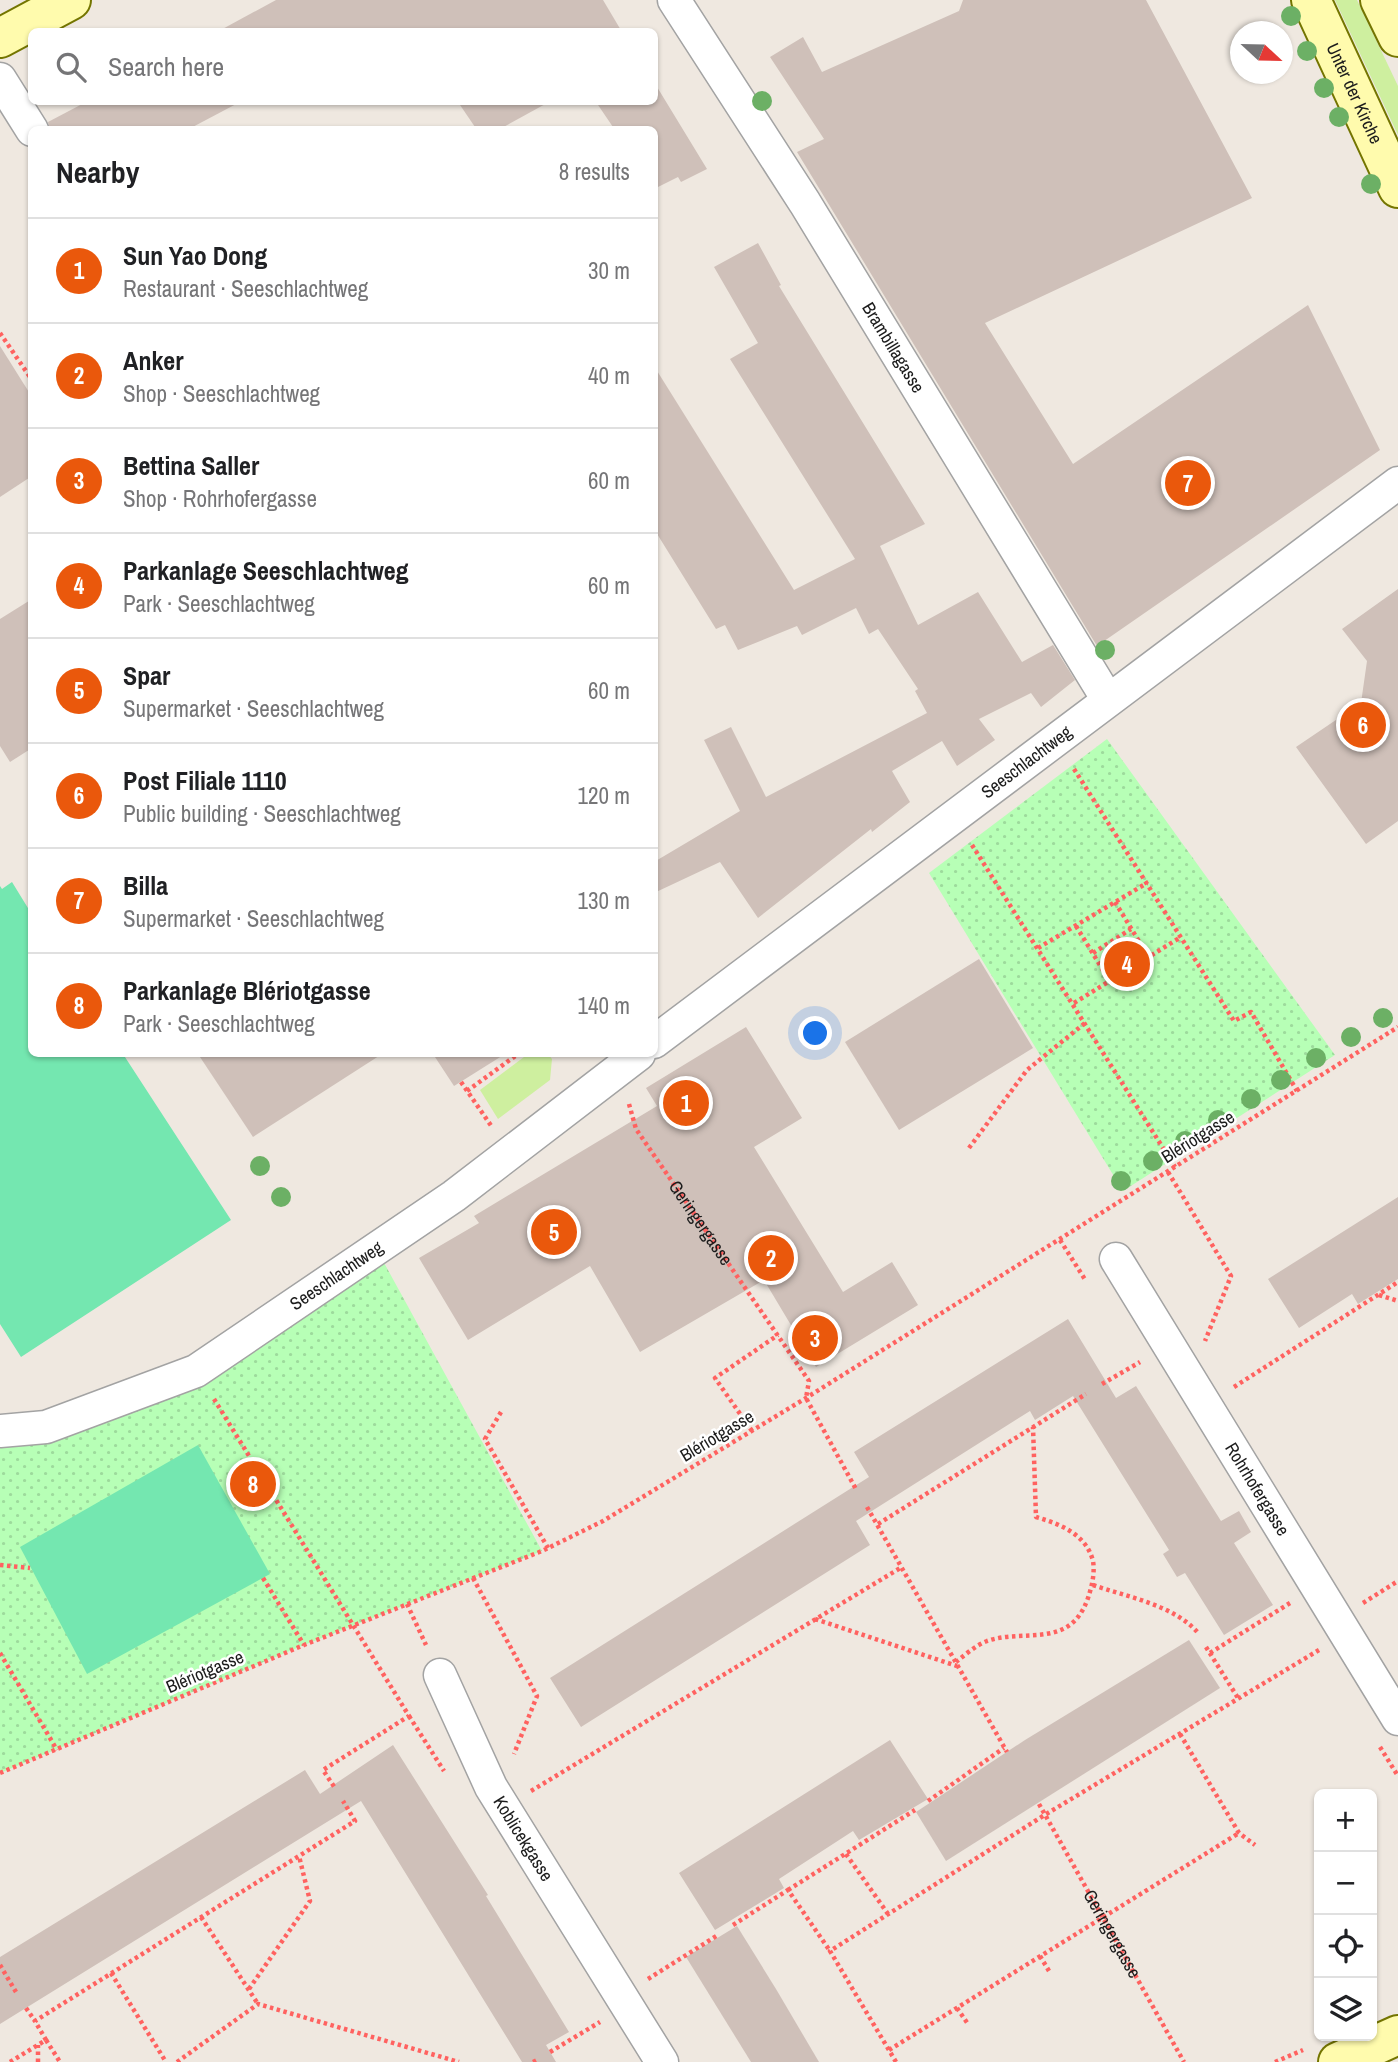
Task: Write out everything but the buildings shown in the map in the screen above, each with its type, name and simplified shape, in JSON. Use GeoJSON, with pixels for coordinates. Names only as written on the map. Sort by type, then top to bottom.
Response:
{"type":"FeatureCollection","features":[{"type":"Feature","properties":{"kind":"main road"},"geometry":{"type":"LineString","coordinates":[[0,38],[71,0]]}},
{"type":"Feature","properties":{"kind":"main road","name":"Unter der Kirche"},"geometry":{"type":"LineString","coordinates":[[1311,0],[1398,188]]}},
{"type":"Feature","properties":{"kind":"main road"},"geometry":{"type":"LineString","coordinates":[[1380,0],[1398,37]]}},
{"type":"Feature","properties":{"kind":"main road"},"geometry":{"type":"LineString","coordinates":[[1338,2062],[1398,2035]]}},
{"type":"Feature","properties":{"kind":"street","name":"Brambillagasse"},"geometry":{"type":"LineString","coordinates":[[674,0],[805,203],[1108,700]]}},
{"type":"Feature","properties":{"kind":"street"},"geometry":{"type":"LineString","coordinates":[[0,79],[29,126]]}},
{"type":"Feature","properties":{"kind":"street","name":"Seeschlachtweg"},"geometry":{"type":"LineString","coordinates":[[658,1039],[1398,483]]}},
{"type":"Feature","properties":{"kind":"street","name":"Seeschlachtweg"},"geometry":{"type":"LineString","coordinates":[[0,1430],[46,1427],[196,1371],[454,1196],[623,1068]]}},
{"type":"Feature","properties":{"kind":"street","name":"Rohrhofergasse"},"geometry":{"type":"LineString","coordinates":[[1116,1259],[1398,1719]]}},
{"type":"Feature","properties":{"kind":"street","name":"Koblicekgasse"},"geometry":{"type":"LineString","coordinates":[[440,1675],[491,1787],[662,2062]]}},
{"type":"Feature","properties":{"kind":"path"},"geometry":{"type":"LineString","coordinates":[[0,333],[28,374]]}},
{"type":"Feature","properties":{"kind":"path"},"geometry":{"type":"LineString","coordinates":[[1070,762],[1234,1021],[1251,1012],[1297,1091]]}},
{"type":"Feature","properties":{"kind":"path"},"geometry":{"type":"LineString","coordinates":[[967,837],[1175,1167]]}},
{"type":"Feature","properties":{"kind":"path"},"geometry":{"type":"LineString","coordinates":[[1038,948],[1147,883]]}},
{"type":"Feature","properties":{"kind":"path"},"geometry":{"type":"LineString","coordinates":[[1115,902],[1147,956]]}},
{"type":"Feature","properties":{"kind":"path"},"geometry":{"type":"LineString","coordinates":[[1076,926],[1109,980]]}},
{"type":"Feature","properties":{"kind":"path"},"geometry":{"type":"LineString","coordinates":[[1093,953],[1132,929]]}},
{"type":"Feature","properties":{"kind":"path"},"geometry":{"type":"LineString","coordinates":[[1074,1003],[1181,937]]}},
{"type":"Feature","properties":{"kind":"path"},"geometry":{"type":"LineString","coordinates":[[969,1148],[1027,1070],[1085,1023]]}},
{"type":"Feature","properties":{"kind":"path","name":"Blériotgasse"},"geometry":{"type":"LineString","coordinates":[[0,1773],[304,1645],[548,1548],[603,1521],[806,1398],[1398,1027]]}},
{"type":"Feature","properties":{"kind":"path"},"geometry":{"type":"LineString","coordinates":[[467,1091],[515,1057]]}},
{"type":"Feature","properties":{"kind":"path","name":"Geringergasse"},"geometry":{"type":"LineString","coordinates":[[623,1068],[636,1129],[809,1381],[806,1398],[857,1491]]}},
{"type":"Feature","properties":{"kind":"path"},"geometry":{"type":"LineString","coordinates":[[461,1082],[493,1129]]}},
{"type":"Feature","properties":{"kind":"path"},"geometry":{"type":"LineString","coordinates":[[1168,1172],[1231,1276],[1200,1353]]}},
{"type":"Feature","properties":{"kind":"path"},"geometry":{"type":"LineString","coordinates":[[1226,1393],[1398,1282]]}},
{"type":"Feature","properties":{"kind":"path"},"geometry":{"type":"LineString","coordinates":[[1378,1295],[1398,1301]]}},
{"type":"Feature","properties":{"kind":"path"},"geometry":{"type":"LineString","coordinates":[[752,1431],[715,1378],[778,1335]]}},
{"type":"Feature","properties":{"kind":"path"},"geometry":{"type":"LineString","coordinates":[[1102,1384],[1140,1362]]}},
{"type":"Feature","properties":{"kind":"path"},"geometry":{"type":"LineString","coordinates":[[196,1371],[409,1716],[323,1770],[335,1788]]}},
{"type":"Feature","properties":{"kind":"path"},"geometry":{"type":"LineString","coordinates":[[878,1524],[1086,1394]]}},
{"type":"Feature","properties":{"kind":"path"},"geometry":{"type":"LineString","coordinates":[[501,1412],[485,1438],[548,1548]]}},
{"type":"Feature","properties":{"kind":"path"},"geometry":{"type":"LineString","coordinates":[[957,1665],[986,1641],[1053,1634],[1074,1621],[1084,1608],[1093,1585],[1093,1562],[1078,1535],[1059,1523],[1037,1517],[1033,1427]]}},
{"type":"Feature","properties":{"kind":"path"},"geometry":{"type":"LineString","coordinates":[[867,1507],[1005,1750],[928,1801]]}},
{"type":"Feature","properties":{"kind":"path"},"geometry":{"type":"LineString","coordinates":[[0,1564],[30,1568]]}},
{"type":"Feature","properties":{"kind":"path"},"geometry":{"type":"LineString","coordinates":[[525,1795],[902,1567]]}},
{"type":"Feature","properties":{"kind":"path"},"geometry":{"type":"LineString","coordinates":[[263,1578],[304,1645]]}},
{"type":"Feature","properties":{"kind":"path"},"geometry":{"type":"LineString","coordinates":[[473,1578],[537,1696],[512,1758]]}},
{"type":"Feature","properties":{"kind":"path"},"geometry":{"type":"LineString","coordinates":[[1361,1604],[1398,1581]]}},
{"type":"Feature","properties":{"kind":"path"},"geometry":{"type":"LineString","coordinates":[[1093,1585],[1173,1614],[1190,1623],[1199,1634]]}},
{"type":"Feature","properties":{"kind":"path"},"geometry":{"type":"LineString","coordinates":[[1355,1594],[1367,1614]]}},
{"type":"Feature","properties":{"kind":"path"},"geometry":{"type":"LineString","coordinates":[[1210,1653],[1290,1603]]}},
{"type":"Feature","properties":{"kind":"path"},"geometry":{"type":"LineString","coordinates":[[407,1604],[440,1675]]}},
{"type":"Feature","properties":{"kind":"path"},"geometry":{"type":"LineString","coordinates":[[815,1619],[957,1665]]}},
{"type":"Feature","properties":{"kind":"path"},"geometry":{"type":"LineString","coordinates":[[1206,1647],[1238,1698]]}},
{"type":"Feature","properties":{"kind":"path"},"geometry":{"type":"LineString","coordinates":[[830,1951],[1043,1816],[1320,1649]]}},
{"type":"Feature","properties":{"kind":"path"},"geometry":{"type":"LineString","coordinates":[[0,1653],[57,1750]]}},
{"type":"Feature","properties":{"kind":"path"},"geometry":{"type":"LineString","coordinates":[[1180,1734],[1239,1833],[1255,1845]]}},
{"type":"Feature","properties":{"kind":"path"},"geometry":{"type":"LineString","coordinates":[[35,2021],[355,1821],[343,1801]]}},
{"type":"Feature","properties":{"kind":"path","name":"Geringergasse"},"geometry":{"type":"LineString","coordinates":[[1039,1804],[1043,1816],[1184,2062]]}},
{"type":"Feature","properties":{"kind":"path"},"geometry":{"type":"LineString","coordinates":[[733,1925],[915,1810]]}},
{"type":"Feature","properties":{"kind":"path"},"geometry":{"type":"LineString","coordinates":[[889,2050],[1239,1833]]}},
{"type":"Feature","properties":{"kind":"path"},"geometry":{"type":"LineString","coordinates":[[846,1854],[888,1914]]}},
{"type":"Feature","properties":{"kind":"path"},"geometry":{"type":"LineString","coordinates":[[249,1989],[310,1901],[299,1856]]}},
{"type":"Feature","properties":{"kind":"path"},"geometry":{"type":"LineString","coordinates":[[788,1890],[830,1951],[896,2062]]}},
{"type":"Feature","properties":{"kind":"path"},"geometry":{"type":"LineString","coordinates":[[201,1917],[258,2004],[460,2062]]}},
{"type":"Feature","properties":{"kind":"path"},"geometry":{"type":"LineString","coordinates":[[641,1983],[718,1935]]}},
{"type":"Feature","properties":{"kind":"path"},"geometry":{"type":"LineString","coordinates":[[1040,1956],[1049,1971]]}},
{"type":"Feature","properties":{"kind":"path"},"geometry":{"type":"LineString","coordinates":[[0,1965],[16,1992]]}},
{"type":"Feature","properties":{"kind":"path"},"geometry":{"type":"LineString","coordinates":[[111,1973],[166,2062]]}},
{"type":"Feature","properties":{"kind":"path"},"geometry":{"type":"LineString","coordinates":[[177,2062],[258,2004]]}},
{"type":"Feature","properties":{"kind":"path"},"geometry":{"type":"LineString","coordinates":[[26,2008],[60,2062]]}},
{"type":"Feature","properties":{"kind":"path"},"geometry":{"type":"LineString","coordinates":[[957,2008],[968,2024]]}},
{"type":"Feature","properties":{"kind":"path"},"geometry":{"type":"LineString","coordinates":[[550,2052],[602,2020]]}},
{"type":"Feature","properties":{"kind":"path"},"geometry":{"type":"LineString","coordinates":[[10,2062],[46,2040]]}},
{"type":"Feature","properties":{"kind":"path"},"geometry":{"type":"LineString","coordinates":[[37,2062],[38,2045]]}},
{"type":"Feature","properties":{"kind":"path"},"geometry":{"type":"LineString","coordinates":[[533,2062],[539,2059]]}},
{"type":"Feature","properties":{"kind":"green space"},"geometry":{"type":"Polygon","coordinates":[[[1335,0],[1357,0],[1398,86],[1398,135],[1335,0]]]}},
{"type":"Feature","properties":{"kind":"green space"},"geometry":{"type":"Polygon","coordinates":[[[1107,739],[1335,1055],[1123,1191],[929,873],[1107,739]]]}},
{"type":"Feature","properties":{"kind":"green space"},"geometry":{"type":"Polygon","coordinates":[[[12,882],[28,908],[28,1057],[125,1057],[231,1220],[21,1357],[0,1324],[0,886],[2,889],[12,882]]]}},
{"type":"Feature","properties":{"kind":"green space"},"geometry":{"type":"Polygon","coordinates":[[[524,1057],[552,1059],[550,1080],[498,1119],[480,1090],[524,1057]]]}},
{"type":"Feature","properties":{"kind":"green space"},"geometry":{"type":"Polygon","coordinates":[[[377,1250],[542,1551],[304,1645],[0,1773],[0,1431],[196,1371],[377,1250]]]}},
{"type":"Feature","properties":{"kind":"green space"},"geometry":{"type":"Polygon","coordinates":[[[198,1445],[270,1574],[87,1674],[20,1547],[198,1445]]]}},
{"type":"Feature","properties":{"kind":"place","name":"Billa"},"geometry":{"type":"Point","coordinates":[1188,483]}},
{"type":"Feature","properties":{"kind":"place","name":"Post Filiale 1110"},"geometry":{"type":"Point","coordinates":[1363,725]}},
{"type":"Feature","properties":{"kind":"place","name":"Parkanlage Seeschlachtweg"},"geometry":{"type":"Point","coordinates":[1127,964]}},
{"type":"Feature","properties":{"kind":"place","name":"Sun Yao Dong"},"geometry":{"type":"Point","coordinates":[686,1103]}},
{"type":"Feature","properties":{"kind":"place","name":"Spar"},"geometry":{"type":"Point","coordinates":[554,1232]}},
{"type":"Feature","properties":{"kind":"place","name":"Anker"},"geometry":{"type":"Point","coordinates":[771,1258]}},
{"type":"Feature","properties":{"kind":"place","name":"Bettina Saller"},"geometry":{"type":"Point","coordinates":[815,1338]}},
{"type":"Feature","properties":{"kind":"place","name":"Parkanlage Blériotgasse"},"geometry":{"type":"Point","coordinates":[253,1484]}}]}
